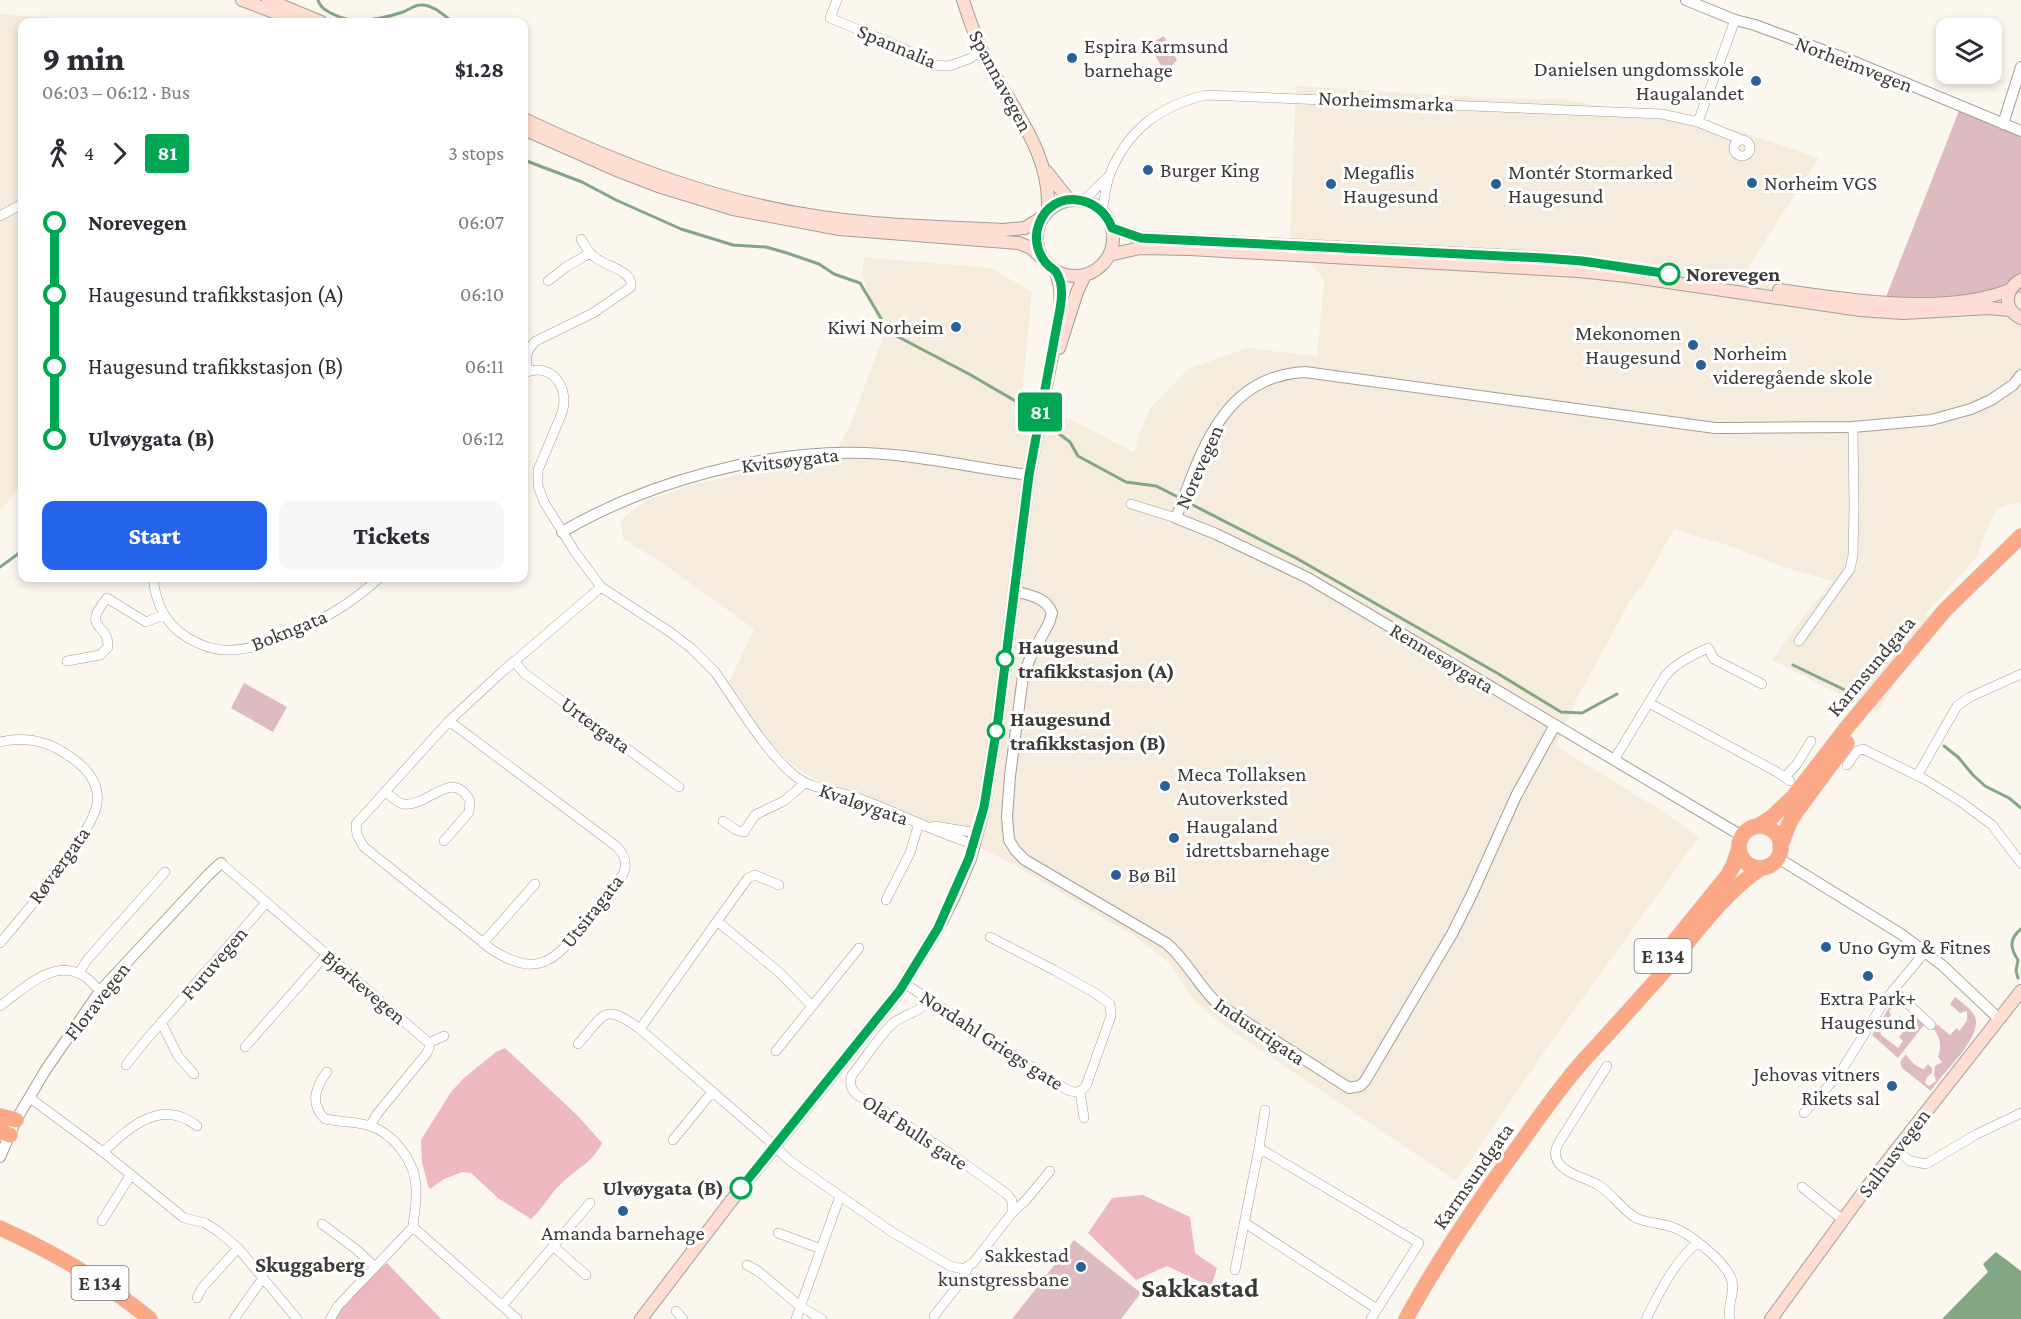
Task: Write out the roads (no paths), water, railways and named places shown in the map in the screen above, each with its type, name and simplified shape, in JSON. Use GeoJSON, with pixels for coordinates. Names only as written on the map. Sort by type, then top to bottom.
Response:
{"type":"FeatureCollection","features":[{"type":"Feature","properties":{"kind":"highway","name":"Karmsundgata"},"geometry":{"type":"LineString","coordinates":[[1758,826],[1790,800],[1848,726],[1945,610],[2021,536]]}},
{"type":"Feature","properties":{"kind":"highway","name":"Karmsundgata"},"geometry":{"type":"LineString","coordinates":[[1779,852],[1796,812],[1911,660],[1950,614],[2021,546]]}},
{"type":"Feature","properties":{"kind":"highway"},"geometry":{"type":"LineString","coordinates":[[1761,868],[1751,866],[1744,861],[1740,842],[1747,830],[1758,826],[1769,828],[1775,833],[1779,852]]}},
{"type":"Feature","properties":{"kind":"highway","name":"Karmsundgata"},"geometry":{"type":"LineString","coordinates":[[1583,1062],[1596,1040],[1728,875],[1740,842]]}},
{"type":"Feature","properties":{"kind":"highway","name":"E 134"},"geometry":{"type":"LineString","coordinates":[[1761,868],[1769,866],[1779,852]]}},
{"type":"Feature","properties":{"kind":"highway","name":"Karmsundgata"},"geometry":{"type":"LineString","coordinates":[[1406,1319],[1460,1229],[1583,1062],[1655,981],[1718,904],[1761,868]]}},
{"type":"Feature","properties":{"kind":"highway"},"geometry":{"type":"LineString","coordinates":[[0,1116],[16,1120]]}},
{"type":"Feature","properties":{"kind":"highway","name":"E 134"},"geometry":{"type":"LineString","coordinates":[[0,1228],[47,1251],[90,1276],[150,1319]]}},
{"type":"Feature","properties":{"kind":"main road"},"geometry":{"type":"LineString","coordinates":[[242,0],[289,18]]}},
{"type":"Feature","properties":{"kind":"main road"},"geometry":{"type":"LineString","coordinates":[[268,0],[311,18]]}},
{"type":"Feature","properties":{"kind":"main road","name":"Spannavegen"},"geometry":{"type":"LineString","coordinates":[[963,0],[982,51],[1026,127],[1041,160],[1056,185],[1069,200]]}},
{"type":"Feature","properties":{"kind":"main road"},"geometry":{"type":"LineString","coordinates":[[528,121],[593,151],[662,178],[734,200],[821,217],[887,224],[1003,230],[1025,228],[1061,202],[1084,200],[1094,204],[1102,211],[1112,228],[1113,242],[1109,255],[1096,269],[1085,274],[1067,275],[1056,271],[1031,248],[1019,243],[839,230],[733,208],[648,182],[528,131]]}},
{"type":"Feature","properties":{"kind":"main road","name":"Spannavegen"},"geometry":{"type":"LineString","coordinates":[[1041,160],[1047,185],[1045,214]]}},
{"type":"Feature","properties":{"kind":"main road"},"geometry":{"type":"LineString","coordinates":[[1043,259],[1036,239],[1045,214]]}},
{"type":"Feature","properties":{"kind":"main road"},"geometry":{"type":"LineString","coordinates":[[1112,228],[1141,238],[1582,261],[1872,302],[1964,301],[2010,290],[2021,280]]}},
{"type":"Feature","properties":{"kind":"main road"},"geometry":{"type":"LineString","coordinates":[[1109,255],[1140,248],[1190,249],[1542,268],[1627,276],[1860,310],[1903,313],[1989,308],[2010,310],[2021,319]]}},
{"type":"Feature","properties":{"kind":"main road"},"geometry":{"type":"LineString","coordinates":[[642,1319],[731,1201],[904,983],[938,928],[954,896],[976,838],[984,807],[998,720],[1029,475],[1062,297],[1056,271]]}},
{"type":"Feature","properties":{"kind":"main road"},"geometry":{"type":"LineString","coordinates":[[1048,374],[1055,362],[1085,274]]}},
{"type":"Feature","properties":{"kind":"main road"},"geometry":{"type":"LineString","coordinates":[[2010,290],[2007,300],[2010,310]]}},
{"type":"Feature","properties":{"kind":"main road","name":"Salhusvegen"},"geometry":{"type":"LineString","coordinates":[[1771,1319],[1897,1150],[2021,991]]}},
{"type":"Feature","properties":{"kind":"street","name":"Spannalia"},"geometry":{"type":"LineString","coordinates":[[837,0],[830,18],[903,48],[931,65],[949,66],[969,59],[982,51]]}},
{"type":"Feature","properties":{"kind":"street","name":"Norheimvegen"},"geometry":{"type":"LineString","coordinates":[[1686,0],[1735,20],[1755,25],[1855,62],[2021,131]]}},
{"type":"Feature","properties":{"kind":"street"},"geometry":{"type":"LineString","coordinates":[[1698,122],[1735,20]]}},
{"type":"Feature","properties":{"kind":"street"},"geometry":{"type":"LineString","coordinates":[[2003,124],[2021,67]]}},
{"type":"Feature","properties":{"kind":"street","name":"Norheimsmarka"},"geometry":{"type":"LineString","coordinates":[[1084,200],[1108,176],[1131,138],[1145,124],[1172,104],[1206,95],[1662,114],[1698,122],[1742,140]]}},
{"type":"Feature","properties":{"kind":"street","name":"Norheimsmarka"},"geometry":{"type":"LineString","coordinates":[[1102,211],[1108,176]]}},
{"type":"Feature","properties":{"kind":"street"},"geometry":{"type":"LineString","coordinates":[[0,216],[18,206]]}},
{"type":"Feature","properties":{"kind":"street"},"geometry":{"type":"LineString","coordinates":[[528,350],[536,341],[594,313],[631,287],[632,283],[627,275],[590,254],[581,239]]}},
{"type":"Feature","properties":{"kind":"street"},"geometry":{"type":"LineString","coordinates":[[548,281],[566,267],[590,254]]}},
{"type":"Feature","properties":{"kind":"street"},"geometry":{"type":"LineString","coordinates":[[528,372],[546,371],[554,376],[564,393],[565,404],[562,413],[538,470],[538,486],[544,502],[575,552],[601,587],[670,632],[704,660],[776,756],[788,770],[805,783]]}},
{"type":"Feature","properties":{"kind":"street","name":"Norevegen"},"geometry":{"type":"LineString","coordinates":[[1176,518],[1214,429],[1227,410],[1239,397],[1261,382],[1299,372],[1319,372],[1715,428],[1853,427],[1920,422],[1971,409],[2000,395],[2021,375]]}},
{"type":"Feature","properties":{"kind":"street"},"geometry":{"type":"LineString","coordinates":[[1799,641],[1845,579],[1852,564],[1853,427]]}},
{"type":"Feature","properties":{"kind":"street","name":"Kvitsøygata"},"geometry":{"type":"LineString","coordinates":[[562,532],[609,508],[661,486],[714,471],[767,460],[864,453],[903,456],[1029,475]]}},
{"type":"Feature","properties":{"kind":"street","name":"Rennesøygata"},"geometry":{"type":"LineString","coordinates":[[1131,504],[1216,534],[1308,579],[1614,760],[1740,842]]}},
{"type":"Feature","properties":{"kind":"street","name":"Bokngata"},"geometry":{"type":"LineString","coordinates":[[154,582],[156,597],[163,615],[183,635],[198,644],[222,650],[246,648],[313,624],[339,609],[374,582]]}},
{"type":"Feature","properties":{"kind":"street","name":"Utsiragata"},"geometry":{"type":"LineString","coordinates":[[448,721],[616,846],[625,858],[626,864],[622,876],[568,945],[554,958],[536,964],[518,963],[500,955],[359,842],[356,824],[448,721],[601,587]]}},
{"type":"Feature","properties":{"kind":"street","name":"Industrigata"},"geometry":{"type":"LineString","coordinates":[[1014,591],[1040,598],[1047,603],[1052,613],[1026,667],[1019,692],[1007,817],[1009,840],[1015,850],[1025,860],[1166,943],[1176,951],[1218,1005],[1349,1088],[1360,1086],[1365,1081],[1452,934],[1516,796],[1555,725]]}},
{"type":"Feature","properties":{"kind":"street"},"geometry":{"type":"LineString","coordinates":[[67,661],[100,655],[108,647],[108,639],[98,628],[95,619],[97,610],[107,598],[141,621],[150,621],[163,615]]}},
{"type":"Feature","properties":{"kind":"street"},"geometry":{"type":"LineString","coordinates":[[1614,760],[1668,672],[1708,648],[1714,659],[1762,684]]}},
{"type":"Feature","properties":{"kind":"street","name":"Urtergata"},"geometry":{"type":"LineString","coordinates":[[514,661],[524,673],[679,787]]}},
{"type":"Feature","properties":{"kind":"street"},"geometry":{"type":"LineString","coordinates":[[1917,776],[1957,706],[1970,697],[2021,674]]}},
{"type":"Feature","properties":{"kind":"street"},"geometry":{"type":"LineString","coordinates":[[1649,703],[1787,779],[1811,741]]}},
{"type":"Feature","properties":{"kind":"street","name":"Røværgata"},"geometry":{"type":"LineString","coordinates":[[0,742],[25,738],[49,745],[67,754],[83,766],[92,777],[97,802],[88,826],[69,854],[0,943]]}},
{"type":"Feature","properties":{"kind":"street"},"geometry":{"type":"LineString","coordinates":[[1847,765],[1857,751],[1863,749],[1917,776],[1961,802],[1992,825],[2021,863]]}},
{"type":"Feature","properties":{"kind":"street","name":"Kvaløygata"},"geometry":{"type":"LineString","coordinates":[[723,821],[736,830],[744,832],[755,815],[784,801],[805,783],[857,798],[919,823],[976,838]]}},
{"type":"Feature","properties":{"kind":"street"},"geometry":{"type":"LineString","coordinates":[[385,791],[398,802],[410,804],[446,788],[457,788],[463,791],[470,801],[469,812],[444,841]]}},
{"type":"Feature","properties":{"kind":"street"},"geometry":{"type":"LineString","coordinates":[[886,900],[910,853],[919,823]]}},
{"type":"Feature","properties":{"kind":"street"},"geometry":{"type":"LineString","coordinates":[[1779,852],[1829,891],[1871,914],[1925,952],[1999,1019]]}},
{"type":"Feature","properties":{"kind":"street","name":"Bjørkevegen"},"geometry":{"type":"LineString","coordinates":[[221,863],[429,1043]]}},
{"type":"Feature","properties":{"kind":"street","name":"Floravegen"},"geometry":{"type":"LineString","coordinates":[[0,1157],[5,1133],[16,1120],[45,1071],[100,991],[221,863]]}},
{"type":"Feature","properties":{"kind":"street"},"geometry":{"type":"LineString","coordinates":[[79,973],[87,960],[165,872]]}},
{"type":"Feature","properties":{"kind":"street"},"geometry":{"type":"LineString","coordinates":[[640,1029],[748,878],[755,875],[779,885]]}},
{"type":"Feature","properties":{"kind":"street"},"geometry":{"type":"LineString","coordinates":[[483,943],[535,884]]}},
{"type":"Feature","properties":{"kind":"street","name":"Furuvegen"},"geometry":{"type":"LineString","coordinates":[[126,1065],[266,903]]}},
{"type":"Feature","properties":{"kind":"street"},"geometry":{"type":"LineString","coordinates":[[717,921],[780,973],[812,1006]]}},
{"type":"Feature","properties":{"kind":"street","name":"Nordahl Griegs gate"},"geometry":{"type":"LineString","coordinates":[[904,983],[1064,1088],[1072,1092],[1080,1091],[1086,1086],[1111,1016],[1110,1004],[1054,970],[990,937]]}},
{"type":"Feature","properties":{"kind":"street"},"geometry":{"type":"LineString","coordinates":[[776,1051],[859,948]]}},
{"type":"Feature","properties":{"kind":"street"},"geometry":{"type":"LineString","coordinates":[[1804,1113],[1840,1072],[1893,990],[1925,952]]}},
{"type":"Feature","properties":{"kind":"street"},"geometry":{"type":"LineString","coordinates":[[245,1047],[326,955]]}},
{"type":"Feature","properties":{"kind":"street"},"geometry":{"type":"LineString","coordinates":[[0,1006],[42,976],[67,970],[79,973],[100,991]]}},
{"type":"Feature","properties":{"kind":"street"},"geometry":{"type":"LineString","coordinates":[[1893,990],[1931,1025]]}},
{"type":"Feature","properties":{"kind":"street","name":"Olaf Bulls gate"},"geometry":{"type":"LineString","coordinates":[[930,999],[920,1010],[891,1025],[852,1075],[850,1086],[857,1095],[935,1142],[1008,1195],[1012,1201],[1012,1213]]}},
{"type":"Feature","properties":{"kind":"street"},"geometry":{"type":"LineString","coordinates":[[578,1044],[603,1016],[608,1013],[618,1014],[640,1029],[790,1161],[892,1232],[950,1266],[963,1269],[968,1267]]}},
{"type":"Feature","properties":{"kind":"street"},"geometry":{"type":"LineString","coordinates":[[161,1022],[178,1056],[194,1074]]}},
{"type":"Feature","properties":{"kind":"street"},"geometry":{"type":"LineString","coordinates":[[370,1126],[391,1095],[427,1053],[429,1043],[444,1036]]}},
{"type":"Feature","properties":{"kind":"street"},"geometry":{"type":"LineString","coordinates":[[1607,1066],[1558,1144],[1556,1160],[1565,1168],[1608,1192],[1638,1218],[1681,1231],[1697,1243],[1723,1267],[1732,1279],[1728,1308],[1730,1319]]}},
{"type":"Feature","properties":{"kind":"street"},"geometry":{"type":"LineString","coordinates":[[327,1072],[315,1094],[320,1114],[325,1119],[370,1126],[395,1142],[412,1167],[417,1190],[413,1227],[338,1306],[330,1319]]}},
{"type":"Feature","properties":{"kind":"street","name":"Nordahl Griegs gate"},"geometry":{"type":"LineString","coordinates":[[1080,1091],[1084,1118]]}},
{"type":"Feature","properties":{"kind":"street"},"geometry":{"type":"LineString","coordinates":[[673,1140],[712,1092]]}},
{"type":"Feature","properties":{"kind":"street"},"geometry":{"type":"LineString","coordinates":[[30,1098],[103,1152],[184,1218],[204,1223],[219,1232],[238,1248],[297,1319]]}},
{"type":"Feature","properties":{"kind":"street"},"geometry":{"type":"LineString","coordinates":[[1234,1270],[1245,1223],[1265,1110]]}},
{"type":"Feature","properties":{"kind":"street"},"geometry":{"type":"LineString","coordinates":[[1897,1150],[1910,1161],[1926,1164],[1969,1138],[2021,1113]]}},
{"type":"Feature","properties":{"kind":"street"},"geometry":{"type":"LineString","coordinates":[[103,1152],[135,1124],[154,1115],[164,1114],[182,1118],[197,1126]]}},
{"type":"Feature","properties":{"kind":"street"},"geometry":{"type":"LineString","coordinates":[[1259,1148],[1419,1243],[1371,1319]]}},
{"type":"Feature","properties":{"kind":"street"},"geometry":{"type":"LineString","coordinates":[[934,1316],[962,1280],[968,1267],[1050,1171]]}},
{"type":"Feature","properties":{"kind":"street"},"geometry":{"type":"LineString","coordinates":[[102,1221],[130,1176]]}},
{"type":"Feature","properties":{"kind":"street"},"geometry":{"type":"LineString","coordinates":[[1802,1186],[1843,1221]]}},
{"type":"Feature","properties":{"kind":"street"},"geometry":{"type":"LineString","coordinates":[[796,1319],[840,1196]]}},
{"type":"Feature","properties":{"kind":"street"},"geometry":{"type":"LineString","coordinates":[[502,1306],[590,1203]]}},
{"type":"Feature","properties":{"kind":"street"},"geometry":{"type":"LineString","coordinates":[[1245,1223],[1377,1309]]}},
{"type":"Feature","properties":{"kind":"street"},"geometry":{"type":"LineString","coordinates":[[322,1224],[357,1250],[375,1267]]}},
{"type":"Feature","properties":{"kind":"street"},"geometry":{"type":"LineString","coordinates":[[413,1227],[516,1319]]}},
{"type":"Feature","properties":{"kind":"street"},"geometry":{"type":"LineString","coordinates":[[778,1233],[821,1249]]}},
{"type":"Feature","properties":{"kind":"street"},"geometry":{"type":"LineString","coordinates":[[1646,1319],[1672,1272],[1686,1252],[1697,1243]]}},
{"type":"Feature","properties":{"kind":"street"},"geometry":{"type":"LineString","coordinates":[[553,1246],[586,1275]]}},
{"type":"Feature","properties":{"kind":"street"},"geometry":{"type":"LineString","coordinates":[[197,1298],[202,1288],[238,1248]]}},
{"type":"Feature","properties":{"kind":"street"},"geometry":{"type":"LineString","coordinates":[[747,1265],[758,1271],[801,1307],[822,1319]]}},
{"type":"Feature","properties":{"kind":"street"},"geometry":{"type":"LineString","coordinates":[[234,1319],[263,1278]]}},
{"type":"Feature","properties":{"kind":"street"},"geometry":{"type":"LineString","coordinates":[[676,1311],[683,1319]]}},
{"type":"Feature","properties":{"kind":"waterway"},"geometry":{"type":"LineString","coordinates":[[318,0],[327,11],[343,18]]}},
{"type":"Feature","properties":{"kind":"waterway"},"geometry":{"type":"LineString","coordinates":[[380,18],[420,5],[433,8],[448,18]]}},
{"type":"Feature","properties":{"kind":"waterway"},"geometry":{"type":"LineString","coordinates":[[528,162],[582,182],[681,229],[733,245],[766,247],[787,253],[819,264],[834,274],[860,283],[889,332],[969,374],[1019,403],[1038,418]]}},
{"type":"Feature","properties":{"kind":"waterway"},"geometry":{"type":"LineString","coordinates":[[1043,422],[1070,442],[1078,456],[1126,482],[1156,486],[1180,498]]}},
{"type":"Feature","properties":{"kind":"waterway"},"geometry":{"type":"LineString","coordinates":[[1185,501],[1296,558],[1561,712],[1582,713],[1617,694]]}},
{"type":"Feature","properties":{"kind":"waterway"},"geometry":{"type":"LineString","coordinates":[[0,567],[18,554]]}},
{"type":"Feature","properties":{"kind":"waterway"},"geometry":{"type":"LineString","coordinates":[[1793,665],[1851,693]]}},
{"type":"Feature","properties":{"kind":"waterway"},"geometry":{"type":"LineString","coordinates":[[1944,746],[1958,757],[1985,786],[2009,798],[2021,808]]}},
{"type":"Feature","properties":{"kind":"waterway"},"geometry":{"type":"LineString","coordinates":[[2018,978],[2016,971],[2018,960],[2013,952],[2012,944],[2014,936],[2021,929]]}},
{"type":"Feature","properties":{"kind":"place","name":"Espira Karmsund barnehage"},"geometry":{"type":"Point","coordinates":[1072,58]}},
{"type":"Feature","properties":{"kind":"place","name":"Danielsen ungdomsskole Haugalandet"},"geometry":{"type":"Point","coordinates":[1756,81]}},
{"type":"Feature","properties":{"kind":"place","name":"Burger King"},"geometry":{"type":"Point","coordinates":[1148,170]}},
{"type":"Feature","properties":{"kind":"place","name":"Norheim VGS"},"geometry":{"type":"Point","coordinates":[1752,183]}},
{"type":"Feature","properties":{"kind":"place","name":"Megaflis Haugesund"},"geometry":{"type":"Point","coordinates":[1331,184]}},
{"type":"Feature","properties":{"kind":"place","name":"Montér Stormarked Haugesund"},"geometry":{"type":"Point","coordinates":[1496,184]}},
{"type":"Feature","properties":{"kind":"place","name":"Norevegen"},"geometry":{"type":"Point","coordinates":[1669,274]}},
{"type":"Feature","properties":{"kind":"place","name":"Kiwi Norheim"},"geometry":{"type":"Point","coordinates":[956,327]}},
{"type":"Feature","properties":{"kind":"place","name":"Mekonomen Haugesund"},"geometry":{"type":"Point","coordinates":[1693,345]}},
{"type":"Feature","properties":{"kind":"place","name":"Norheim videregående skole"},"geometry":{"type":"Point","coordinates":[1701,365]}},
{"type":"Feature","properties":{"kind":"place","name":"Haugesund trafikkstasjon (A)"},"geometry":{"type":"Point","coordinates":[1005,659]}},
{"type":"Feature","properties":{"kind":"place","name":"Haugesund trafikkstasjon (B)"},"geometry":{"type":"Point","coordinates":[996,731]}},
{"type":"Feature","properties":{"kind":"place","name":"Meca Tollaksen Autoverksted"},"geometry":{"type":"Point","coordinates":[1165,786]}},
{"type":"Feature","properties":{"kind":"place","name":"Haugaland idrettsbarnehage"},"geometry":{"type":"Point","coordinates":[1174,838]}},
{"type":"Feature","properties":{"kind":"place","name":"Bø Bil"},"geometry":{"type":"Point","coordinates":[1116,875]}},
{"type":"Feature","properties":{"kind":"place","name":"Uno Gym & Fitnes"},"geometry":{"type":"Point","coordinates":[1826,947]}},
{"type":"Feature","properties":{"kind":"place","name":"Extra Park+ Haugesund"},"geometry":{"type":"Point","coordinates":[1868,976]}},
{"type":"Feature","properties":{"kind":"place","name":"Jehovas vitners Rikets sal"},"geometry":{"type":"Point","coordinates":[1892,1086]}},
{"type":"Feature","properties":{"kind":"place","name":"Ulvøygata (B)"},"geometry":{"type":"Point","coordinates":[741,1188]}},
{"type":"Feature","properties":{"kind":"place","name":"Amanda barnehage"},"geometry":{"type":"Point","coordinates":[623,1211]}},
{"type":"Feature","properties":{"kind":"place","name":"Sakkestad kunstgressbane"},"geometry":{"type":"Point","coordinates":[1081,1267]}},
{"type":"Feature","properties":{"kind":"district","name":"Skuggaberg"},"geometry":{"type":"Point","coordinates":[310,1264]}},
{"type":"Feature","properties":{"kind":"district","name":"Sakkastad"},"geometry":{"type":"Point","coordinates":[1200,1288]}}]}
